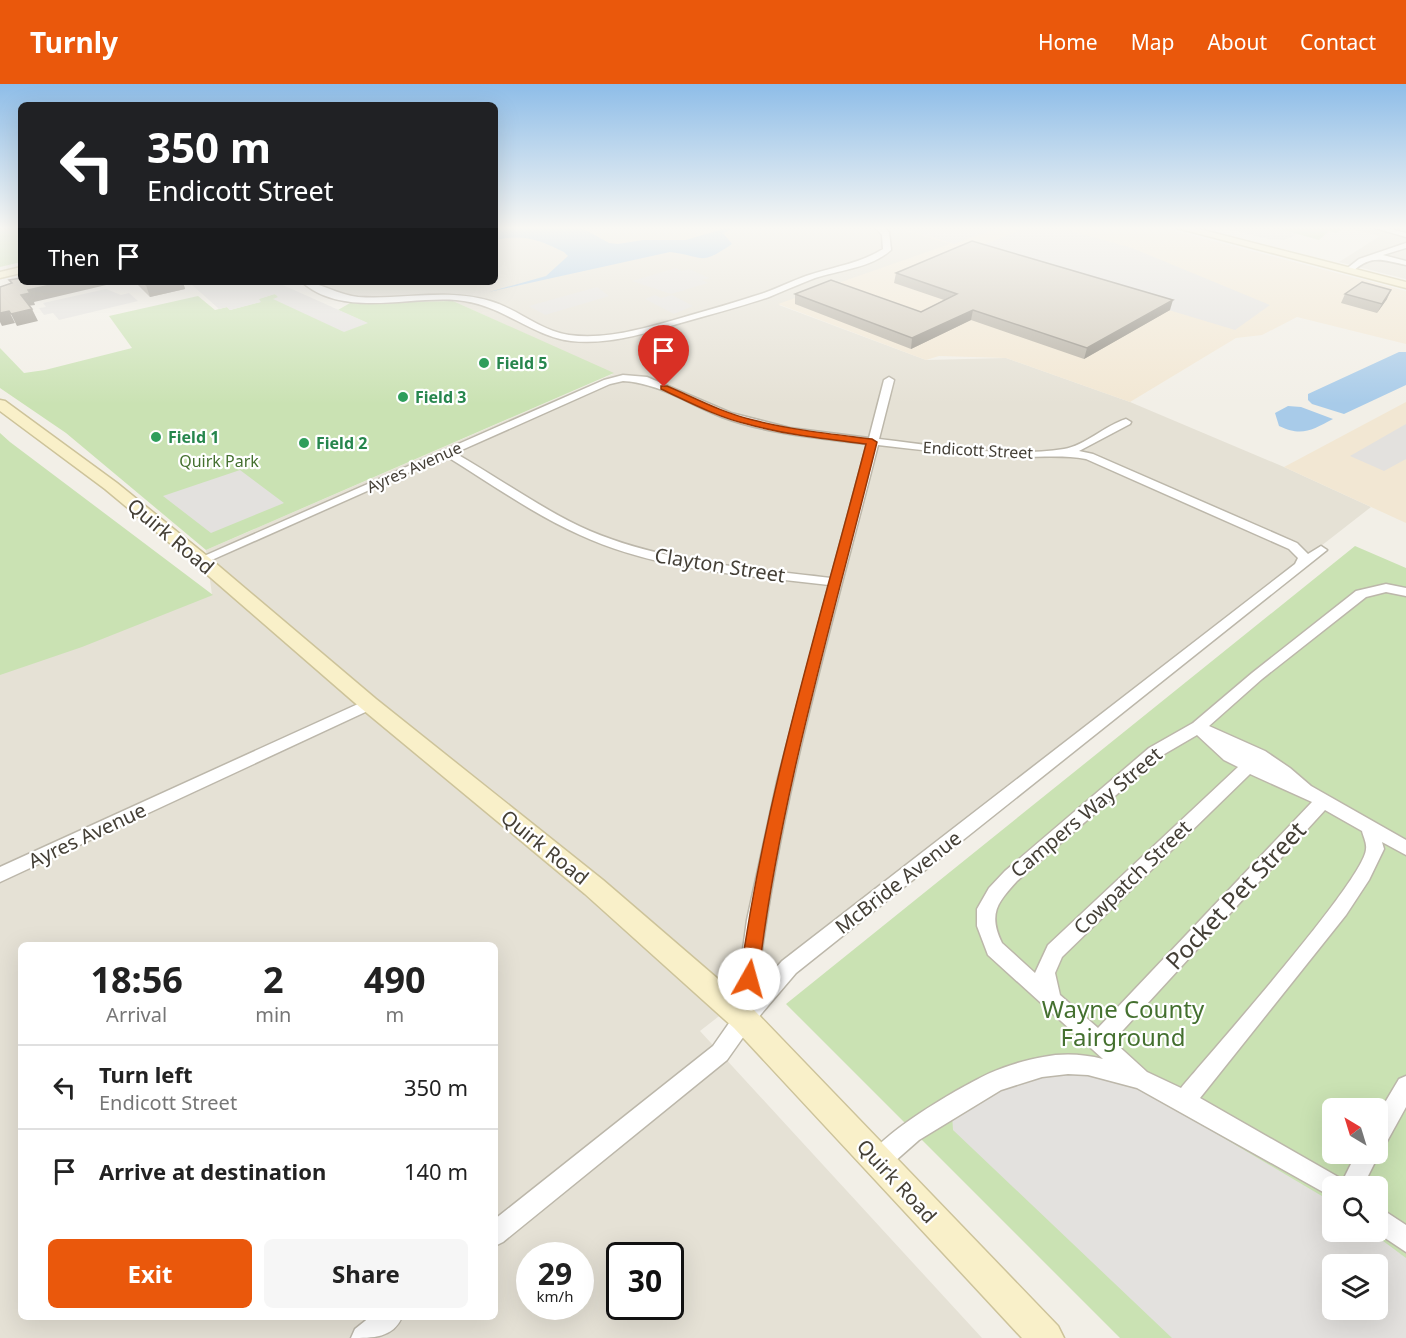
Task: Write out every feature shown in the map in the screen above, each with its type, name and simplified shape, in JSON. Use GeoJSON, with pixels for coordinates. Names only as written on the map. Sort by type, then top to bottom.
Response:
{"type":"FeatureCollection","features":[{"type":"Feature","properties":{"kind":"street"},"geometry":{"type":"LineString","coordinates":[[315,287],[331,295],[352,299],[447,297],[477,300],[500,308],[537,329],[568,338],[592,340],[620,337],[765,295],[787,287]]}},
{"type":"Feature","properties":{"kind":"street","name":"Endicott Street"},"geometry":{"type":"LineString","coordinates":[[628,378],[648,380],[706,407],[748,422],[790,431],[985,453],[1068,452],[1100,459],[1278,538],[1299,550],[1304,558],[1301,565]]}},
{"type":"Feature","properties":{"kind":"street","name":"Ayres Avenue"},"geometry":{"type":"LineString","coordinates":[[201,561],[607,382],[628,378]]}},
{"type":"Feature","properties":{"kind":"street"},"geometry":{"type":"LineString","coordinates":[[744,1019],[756,920],[785,782],[889,380]]}},
{"type":"Feature","properties":{"kind":"street","name":"Quirk Road"},"geometry":{"type":"LineString","coordinates":[[0,404],[111,486],[369,704],[594,887],[744,1019],[1046,1338]]}},
{"type":"Feature","properties":{"kind":"street"},"geometry":{"type":"LineString","coordinates":[[1068,452],[1126,422]]}},
{"type":"Feature","properties":{"kind":"street","name":"Clayton Street"},"geometry":{"type":"LineString","coordinates":[[448,453],[575,528],[632,550],[697,566],[837,582]]}},
{"type":"Feature","properties":{"kind":"street","name":"McBride Avenue"},"geometry":{"type":"LineString","coordinates":[[498,1232],[720,1053],[744,1019],[789,967],[1321,550]]}},
{"type":"Feature","properties":{"kind":"street","name":"Campers Way Street"},"geometry":{"type":"LineString","coordinates":[[1140,1079],[995,949],[986,931],[986,910],[992,895],[1155,752],[1198,727],[1257,676],[1361,594],[1386,588],[1406,592]]}},
{"type":"Feature","properties":{"kind":"street","name":"Ayres Avenue"},"geometry":{"type":"LineString","coordinates":[[0,875],[369,704]]}},
{"type":"Feature","properties":{"kind":"street"},"geometry":{"type":"LineString","coordinates":[[1198,727],[1230,756],[1274,780],[1306,791],[1406,848]]}},
{"type":"Feature","properties":{"kind":"street"},"geometry":{"type":"LineString","coordinates":[[1198,727],[1222,736],[1294,776],[1306,791]]}},
{"type":"Feature","properties":{"kind":"street","name":"Cowpatch Street"},"geometry":{"type":"LineString","coordinates":[[1052,1002],[1045,973],[1055,951],[1249,766]]}},
{"type":"Feature","properties":{"kind":"street","name":"Pocket Pet Street"},"geometry":{"type":"LineString","coordinates":[[1098,1043],[1323,801]]}},
{"type":"Feature","properties":{"kind":"street"},"geometry":{"type":"LineString","coordinates":[[1184,1101],[1340,910],[1363,875],[1375,849],[1369,827]]}},
{"type":"Feature","properties":{"kind":"street"},"geometry":{"type":"LineString","coordinates":[[878,1161],[911,1132],[996,1081],[1016,1073],[1068,1064],[1088,1065],[1140,1079],[1184,1101],[1322,1180]]}},
{"type":"Feature","properties":{"kind":"street"},"geometry":{"type":"LineString","coordinates":[[1388,1118],[1406,1086]]}},
{"type":"Feature","properties":{"kind":"street"},"geometry":{"type":"LineString","coordinates":[[1388,1226],[1406,1239]]}},
{"type":"Feature","properties":{"kind":"street"},"geometry":{"type":"LineString","coordinates":[[364,1338],[386,1320]]}},
{"type":"Feature","properties":{"kind":"shaded area"},"geometry":{"type":"Polygon","coordinates":[[[194,287],[286,287],[368,323],[344,332],[273,299],[278,297],[275,294],[259,299],[261,302],[230,310],[227,307],[219,309],[194,287]]]}},
{"type":"Feature","properties":{"kind":"shaded area"},"geometry":{"type":"Polygon","coordinates":[[[309,287],[831,287],[779,305],[926,360],[1006,358],[1130,402],[1284,467],[1371,507],[700,1031],[982,1338],[0,1338],[0,669],[212,595],[206,550],[613,374],[453,301],[350,303],[309,287]]]}},
{"type":"Feature","properties":{"kind":"shaded area"},"geometry":{"type":"Polygon","coordinates":[[[597,287],[609,296],[545,315],[529,306],[597,287]]]}},
{"type":"Feature","properties":{"kind":"shaded area"},"geometry":{"type":"Polygon","coordinates":[[[649,287],[696,287],[671,294],[649,287]]]}},
{"type":"Feature","properties":{"kind":"shaded area"},"geometry":{"type":"Polygon","coordinates":[[[828,287],[1389,287],[1406,291],[1406,344],[1297,317],[1262,335],[1236,338],[1130,402],[1006,358],[939,356],[926,360],[778,304],[828,287]]]}},
{"type":"Feature","properties":{"kind":"shaded area"},"geometry":{"type":"Polygon","coordinates":[[[1091,287],[1225,287],[1270,305],[1235,330],[1091,287]]]}},
{"type":"Feature","properties":{"kind":"shaded area"},"geometry":{"type":"Polygon","coordinates":[[[106,289],[121,295],[129,293],[138,301],[59,320],[53,313],[44,315],[39,308],[46,307],[43,303],[106,289]]]}},
{"type":"Feature","properties":{"kind":"shaded area"},"geometry":{"type":"Polygon","coordinates":[[[655,295],[661,298],[672,295],[693,306],[674,314],[645,299],[655,295]]]}},
{"type":"Feature","properties":{"kind":"shaded area"},"geometry":{"type":"Polygon","coordinates":[[[1406,402],[1406,523],[1284,467],[1406,402]]]}},
{"type":"Feature","properties":{"kind":"shaded area"},"geometry":{"type":"Polygon","coordinates":[[[1406,424],[1406,459],[1384,471],[1350,456],[1406,424]]]}},
{"type":"Feature","properties":{"kind":"shaded area"},"geometry":{"type":"Polygon","coordinates":[[[240,470],[284,503],[211,533],[163,496],[240,470]]]}},
{"type":"Feature","properties":{"kind":"shaded area"},"geometry":{"type":"Polygon","coordinates":[[[1046,1055],[1085,1056],[1322,1196],[1322,1242],[1384,1242],[1406,1258],[1406,1338],[1172,1338],[953,1130],[951,1099],[1004,1067],[1046,1055]]]}},
{"type":"Feature","properties":{"kind":"green space","name":"Quirk Park"},"geometry":{"type":"Polygon","coordinates":[[[274,294],[367,323],[338,310],[350,303],[453,301],[614,373],[206,550],[66,433],[0,388],[0,348],[24,373],[45,370],[132,348],[109,316],[198,296],[215,310],[227,307],[230,310],[260,302],[258,299],[274,294]]]}},
{"type":"Feature","properties":{"kind":"green space"},"geometry":{"type":"Polygon","coordinates":[[[0,433],[213,595],[82,647],[0,675],[0,433]]]}},
{"type":"Feature","properties":{"kind":"green space","name":"Wayne County Fairground"},"geometry":{"type":"Polygon","coordinates":[[[1355,546],[1406,568],[1406,1338],[1120,1338],[786,1004],[1355,546]]]}},
{"type":"Feature","properties":{"kind":"water"},"geometry":{"type":"Polygon","coordinates":[[[1399,352],[1406,352],[1406,385],[1344,414],[1312,404],[1308,400],[1308,394],[1399,352]]]}},
{"type":"Feature","properties":{"kind":"water"},"geometry":{"type":"Polygon","coordinates":[[[1288,406],[1301,407],[1333,419],[1307,431],[1287,429],[1279,426],[1275,413],[1288,406]]]}},
{"type":"Feature","properties":{"kind":"building"},"geometry":{"type":"Polygon","coordinates":[[[0,287],[44,287],[28,290],[30,293],[21,295],[32,309],[11,314],[9,311],[0,313],[0,287]]]}},
{"type":"Feature","properties":{"kind":"building"},"geometry":{"type":"Polygon","coordinates":[[[814,287],[849,287],[921,312],[957,294],[935,287],[1127,287],[1173,300],[1087,348],[973,310],[912,338],[795,294],[814,287]]]}},
{"type":"Feature","properties":{"kind":"building"},"geometry":{"type":"Polygon","coordinates":[[[1356,287],[1378,287],[1391,290],[1382,304],[1345,294],[1356,287]]]}},
{"type":"Feature","properties":{"kind":"place","name":"Field 5"},"geometry":{"type":"Point","coordinates":[484,363]}},
{"type":"Feature","properties":{"kind":"place","name":"Field 3"},"geometry":{"type":"Point","coordinates":[403,397]}},
{"type":"Feature","properties":{"kind":"place","name":"Field 1"},"geometry":{"type":"Point","coordinates":[156,437]}},
{"type":"Feature","properties":{"kind":"place","name":"Field 2"},"geometry":{"type":"Point","coordinates":[304,443]}},
{"type":"Feature","properties":{"kind":"route"},"geometry":{"type":"LineString","coordinates":[[664,387],[706,407],[748,422],[790,431],[872,442],[785,782],[756,920],[749,979]]}}]}
